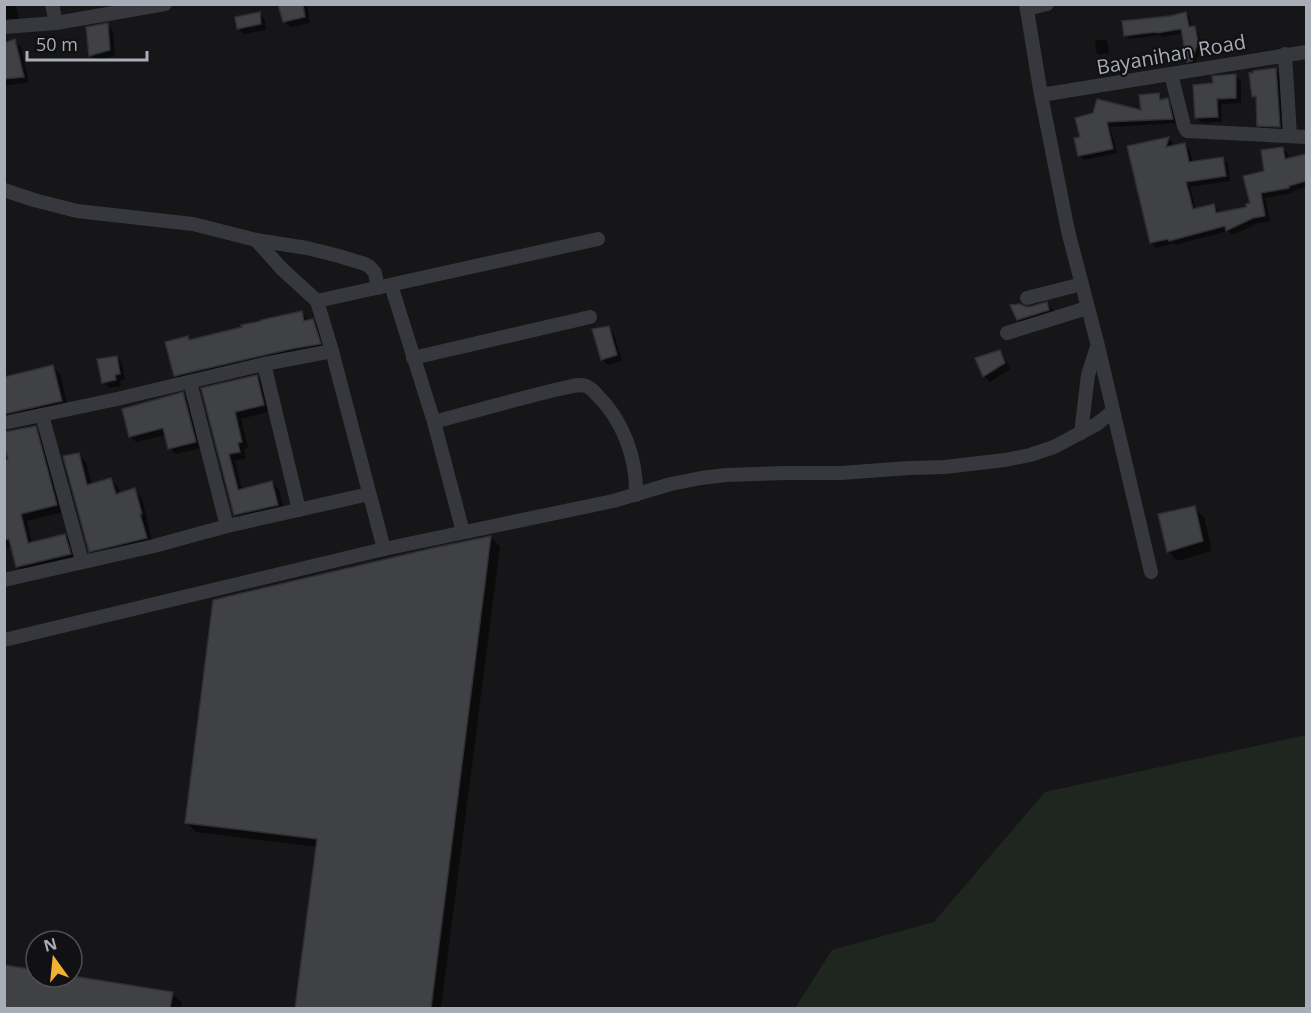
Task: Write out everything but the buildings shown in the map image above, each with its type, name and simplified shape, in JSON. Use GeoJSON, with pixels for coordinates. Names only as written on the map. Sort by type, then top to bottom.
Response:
{"type":"FeatureCollection","features":[{"type":"Feature","properties":{"kind":"street"},"geometry":{"type":"LineString","coordinates":[[52,4],[56,23]]}},
{"type":"Feature","properties":{"kind":"street"},"geometry":{"type":"LineString","coordinates":[[4,27],[56,23],[165,4]]}},
{"type":"Feature","properties":{"kind":"street"},"geometry":{"type":"LineString","coordinates":[[1047,4],[1027,7],[1041,95],[1068,231],[1098,346],[1151,572]]}},
{"type":"Feature","properties":{"kind":"street","name":"Bayanihan Road"},"geometry":{"type":"LineString","coordinates":[[1041,95],[1306,52]]}},
{"type":"Feature","properties":{"kind":"street"},"geometry":{"type":"LineString","coordinates":[[1285,54],[1290,136]]}},
{"type":"Feature","properties":{"kind":"street"},"geometry":{"type":"LineString","coordinates":[[1172,74],[1187,131],[1306,137]]}},
{"type":"Feature","properties":{"kind":"street"},"geometry":{"type":"LineString","coordinates":[[4,190],[34,201],[77,211],[193,224],[256,240],[307,248],[365,264],[385,287],[413,358],[434,422],[463,532]]}},
{"type":"Feature","properties":{"kind":"street"},"geometry":{"type":"LineString","coordinates":[[317,301],[598,239]]}},
{"type":"Feature","properties":{"kind":"street"},"geometry":{"type":"LineString","coordinates":[[256,240],[282,269],[317,301],[384,549]]}},
{"type":"Feature","properties":{"kind":"street"},"geometry":{"type":"LineString","coordinates":[[1027,298],[1082,284]]}},
{"type":"Feature","properties":{"kind":"street"},"geometry":{"type":"LineString","coordinates":[[1007,333],[1087,308]]}},
{"type":"Feature","properties":{"kind":"street"},"geometry":{"type":"LineString","coordinates":[[413,358],[590,318]]}},
{"type":"Feature","properties":{"kind":"street"},"geometry":{"type":"LineString","coordinates":[[1081,433],[1088,375],[1098,346]]}},
{"type":"Feature","properties":{"kind":"street"},"geometry":{"type":"LineString","coordinates":[[4,423],[264,364],[332,351]]}},
{"type":"Feature","properties":{"kind":"street"},"geometry":{"type":"LineString","coordinates":[[264,364],[298,510]]}},
{"type":"Feature","properties":{"kind":"street"},"geometry":{"type":"LineString","coordinates":[[190,381],[227,526]]}},
{"type":"Feature","properties":{"kind":"street"},"geometry":{"type":"LineString","coordinates":[[434,422],[548,392],[585,385],[591,388],[611,410],[623,432],[636,474],[636,495]]}},
{"type":"Feature","properties":{"kind":"street"},"geometry":{"type":"LineString","coordinates":[[4,640],[384,549],[614,501],[671,484],[701,478],[726,475],[841,473],[945,467],[1030,455],[1054,447],[1081,433],[1113,411]]}},
{"type":"Feature","properties":{"kind":"street"},"geometry":{"type":"LineString","coordinates":[[42,415],[82,561]]}},
{"type":"Feature","properties":{"kind":"street"},"geometry":{"type":"LineString","coordinates":[[5,576],[154,546],[227,526],[369,494]]}},
{"type":"Feature","properties":{"kind":"shaded area"},"geometry":{"type":"Polygon","coordinates":[[[1306,735],[1306,1008],[795,1008],[832,950],[934,922],[1045,792],[1306,735]]]}}]}
